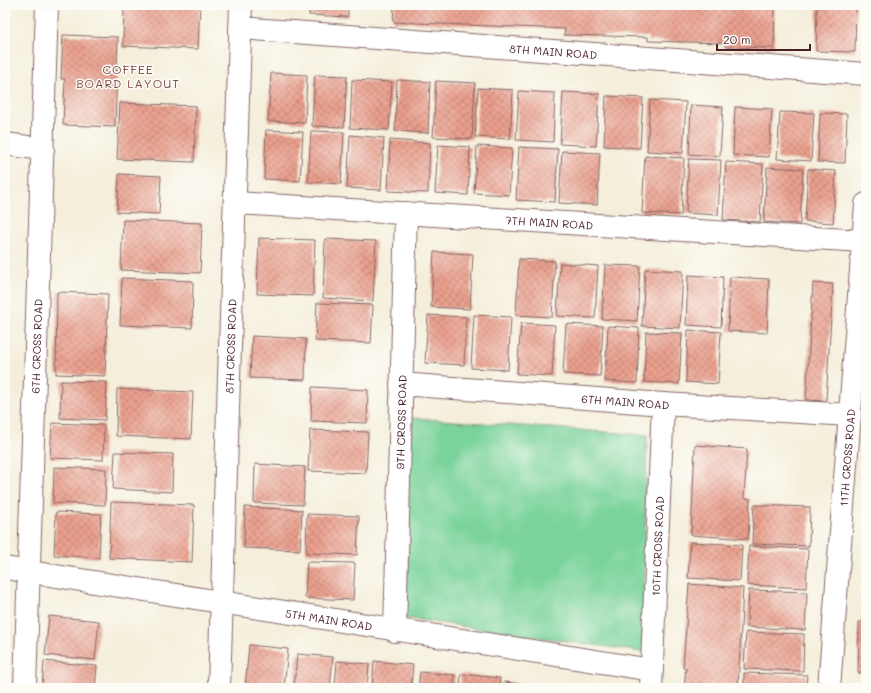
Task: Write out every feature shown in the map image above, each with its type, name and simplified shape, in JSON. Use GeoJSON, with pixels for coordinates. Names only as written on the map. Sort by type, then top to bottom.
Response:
{"type":"FeatureCollection","features":[{"type":"Feature","properties":{"kind":"street","name":"6TH CROSS ROAD"},"geometry":{"type":"LineString","coordinates":[[25,688],[30,572],[47,5]]}},
{"type":"Feature","properties":{"kind":"street","name":"8TH CROSS ROAD"},"geometry":{"type":"LineString","coordinates":[[219,688],[241,5]]}},
{"type":"Feature","properties":{"kind":"street","name":"8TH MAIN ROAD"},"geometry":{"type":"LineString","coordinates":[[240,28],[866,74]]}},
{"type":"Feature","properties":{"kind":"street"},"geometry":{"type":"LineString","coordinates":[[5,144],[43,149]]}},
{"type":"Feature","properties":{"kind":"street","name":"7TH MAIN ROAD"},"geometry":{"type":"LineString","coordinates":[[235,203],[863,241]]}},
{"type":"Feature","properties":{"kind":"street","name":"11TH CROSS ROAD"},"geometry":{"type":"LineString","coordinates":[[833,688],[850,415],[860,355],[863,241],[866,204]]}},
{"type":"Feature","properties":{"kind":"street","name":"9TH CROSS ROAD"},"geometry":{"type":"LineString","coordinates":[[394,630],[406,213]]}},
{"type":"Feature","properties":{"kind":"street","name":"6TH MAIN ROAD"},"geometry":{"type":"LineString","coordinates":[[401,384],[663,404],[850,415]]}},
{"type":"Feature","properties":{"kind":"street","name":"10TH CROSS ROAD"},"geometry":{"type":"LineString","coordinates":[[651,679],[663,404]]}},
{"type":"Feature","properties":{"kind":"street","name":"5TH MAIN ROAD"},"geometry":{"type":"LineString","coordinates":[[5,568],[394,630],[651,679]]}},
{"type":"Feature","properties":{"kind":"green space"},"geometry":{"type":"Polygon","coordinates":[[[412,418],[647,435],[643,652],[405,618],[412,418]]]}},
{"type":"Feature","properties":{"kind":"building"},"geometry":{"type":"Polygon","coordinates":[[[124,5],[200,5],[198,49],[123,46],[124,5]]]}},
{"type":"Feature","properties":{"kind":"building"},"geometry":{"type":"Polygon","coordinates":[[[310,5],[348,5],[348,17],[309,15],[310,5]]]}},
{"type":"Feature","properties":{"kind":"building"},"geometry":{"type":"Polygon","coordinates":[[[394,5],[775,5],[774,48],[725,47],[725,43],[648,41],[648,37],[564,35],[565,29],[393,22],[394,5]]]}},
{"type":"Feature","properties":{"kind":"building"},"geometry":{"type":"Polygon","coordinates":[[[817,5],[856,5],[855,52],[816,51],[817,5]]]}},
{"type":"Feature","properties":{"kind":"building"},"geometry":{"type":"Polygon","coordinates":[[[63,35],[118,37],[115,127],[63,125],[65,79],[61,79],[63,35]]]}},
{"type":"Feature","properties":{"kind":"building"},"geometry":{"type":"Polygon","coordinates":[[[5,39],[8,39],[6,55],[5,55],[5,39]]]}},
{"type":"Feature","properties":{"kind":"building"},"geometry":{"type":"Polygon","coordinates":[[[271,73],[307,75],[305,123],[268,121],[271,73]]]}},
{"type":"Feature","properties":{"kind":"building"},"geometry":{"type":"Polygon","coordinates":[[[315,75],[347,76],[344,127],[312,126],[315,75]]]}},
{"type":"Feature","properties":{"kind":"building"},"geometry":{"type":"Polygon","coordinates":[[[352,80],[392,82],[389,130],[350,128],[352,80]]]}},
{"type":"Feature","properties":{"kind":"building"},"geometry":{"type":"Polygon","coordinates":[[[397,80],[430,82],[428,133],[395,131],[397,80]]]}},
{"type":"Feature","properties":{"kind":"building"},"geometry":{"type":"Polygon","coordinates":[[[436,81],[475,83],[472,139],[433,137],[436,81]]]}},
{"type":"Feature","properties":{"kind":"building"},"geometry":{"type":"Polygon","coordinates":[[[478,88],[513,90],[510,139],[475,137],[478,88]]]}},
{"type":"Feature","properties":{"kind":"building"},"geometry":{"type":"Polygon","coordinates":[[[519,91],[555,93],[553,142],[516,140],[519,91]]]}},
{"type":"Feature","properties":{"kind":"building"},"geometry":{"type":"Polygon","coordinates":[[[563,92],[599,94],[596,146],[560,144],[563,92]]]}},
{"type":"Feature","properties":{"kind":"building"},"geometry":{"type":"Polygon","coordinates":[[[606,96],[643,98],[640,148],[604,146],[606,96]]]}},
{"type":"Feature","properties":{"kind":"building"},"geometry":{"type":"Polygon","coordinates":[[[650,100],[686,102],[683,153],[647,151],[650,100]]]}},
{"type":"Feature","properties":{"kind":"building"},"geometry":{"type":"Polygon","coordinates":[[[120,103],[196,106],[194,162],[117,159],[120,103]]]}},
{"type":"Feature","properties":{"kind":"building"},"geometry":{"type":"Polygon","coordinates":[[[691,105],[723,107],[720,156],[689,154],[691,105]]]}},
{"type":"Feature","properties":{"kind":"building"},"geometry":{"type":"Polygon","coordinates":[[[735,107],[772,109],[769,157],[733,155],[735,107]]]}},
{"type":"Feature","properties":{"kind":"building"},"geometry":{"type":"Polygon","coordinates":[[[780,112],[814,113],[811,161],[777,159],[780,112]]]}},
{"type":"Feature","properties":{"kind":"building"},"geometry":{"type":"Polygon","coordinates":[[[820,113],[847,114],[845,163],[818,162],[820,113]]]}},
{"type":"Feature","properties":{"kind":"building"},"geometry":{"type":"Polygon","coordinates":[[[266,130],[303,132],[300,181],[264,179],[266,130]]]}},
{"type":"Feature","properties":{"kind":"building"},"geometry":{"type":"Polygon","coordinates":[[[311,131],[344,132],[341,184],[308,182],[311,131]]]}},
{"type":"Feature","properties":{"kind":"building"},"geometry":{"type":"Polygon","coordinates":[[[350,135],[384,138],[381,190],[347,188],[350,135]]]}},
{"type":"Feature","properties":{"kind":"building"},"geometry":{"type":"Polygon","coordinates":[[[390,140],[430,143],[428,193],[388,191],[390,140]]]}},
{"type":"Feature","properties":{"kind":"building"},"geometry":{"type":"Polygon","coordinates":[[[438,145],[470,147],[468,195],[435,193],[438,145]]]}},
{"type":"Feature","properties":{"kind":"building"},"geometry":{"type":"Polygon","coordinates":[[[477,146],[512,148],[509,195],[474,193],[477,146]]]}},
{"type":"Feature","properties":{"kind":"building"},"geometry":{"type":"Polygon","coordinates":[[[519,147],[558,149],[555,202],[516,200],[519,147]]]}},
{"type":"Feature","properties":{"kind":"building"},"geometry":{"type":"Polygon","coordinates":[[[562,151],[600,153],[597,205],[559,203],[562,151]]]}},
{"type":"Feature","properties":{"kind":"building"},"geometry":{"type":"Polygon","coordinates":[[[645,156],[684,158],[681,215],[642,213],[645,156]]]}},
{"type":"Feature","properties":{"kind":"building"},"geometry":{"type":"Polygon","coordinates":[[[689,159],[721,160],[718,215],[686,213],[689,159]]]}},
{"type":"Feature","properties":{"kind":"building"},"geometry":{"type":"Polygon","coordinates":[[[726,162],[763,164],[760,222],[723,220],[726,162]]]}},
{"type":"Feature","properties":{"kind":"building"},"geometry":{"type":"Polygon","coordinates":[[[767,167],[803,169],[800,224],[764,222],[767,167]]]}},
{"type":"Feature","properties":{"kind":"building"},"geometry":{"type":"Polygon","coordinates":[[[808,169],[836,171],[833,223],[805,221],[808,169]]]}},
{"type":"Feature","properties":{"kind":"building"},"geometry":{"type":"Polygon","coordinates":[[[119,174],[161,176],[159,214],[117,212],[119,174]]]}},
{"type":"Feature","properties":{"kind":"building"},"geometry":{"type":"Polygon","coordinates":[[[123,220],[202,223],[200,273],[121,270],[123,220]]]}},
{"type":"Feature","properties":{"kind":"building"},"geometry":{"type":"Polygon","coordinates":[[[259,238],[315,240],[313,296],[257,294],[259,238]]]}},
{"type":"Feature","properties":{"kind":"building"},"geometry":{"type":"Polygon","coordinates":[[[325,239],[376,241],[373,301],[323,298],[325,239]]]}},
{"type":"Feature","properties":{"kind":"building"},"geometry":{"type":"Polygon","coordinates":[[[434,252],[473,254],[470,309],[431,307],[434,252]]]}},
{"type":"Feature","properties":{"kind":"building"},"geometry":{"type":"Polygon","coordinates":[[[519,259],[555,261],[552,317],[516,315],[519,259]]]}},
{"type":"Feature","properties":{"kind":"building"},"geometry":{"type":"Polygon","coordinates":[[[560,263],[598,266],[595,318],[557,316],[560,263]]]}},
{"type":"Feature","properties":{"kind":"building"},"geometry":{"type":"Polygon","coordinates":[[[605,265],[640,266],[637,321],[602,319],[605,265]]]}},
{"type":"Feature","properties":{"kind":"building"},"geometry":{"type":"Polygon","coordinates":[[[645,269],[683,271],[680,328],[642,326],[645,269]]]}},
{"type":"Feature","properties":{"kind":"building"},"geometry":{"type":"Polygon","coordinates":[[[688,275],[723,277],[721,327],[686,325],[688,275]]]}},
{"type":"Feature","properties":{"kind":"building"},"geometry":{"type":"Polygon","coordinates":[[[730,277],[769,279],[767,333],[728,331],[730,277]]]}},
{"type":"Feature","properties":{"kind":"building"},"geometry":{"type":"Polygon","coordinates":[[[122,278],[193,281],[192,328],[120,325],[122,278]]]}},
{"type":"Feature","properties":{"kind":"building"},"geometry":{"type":"Polygon","coordinates":[[[813,283],[833,284],[826,401],[806,400],[813,283]]]}},
{"type":"Feature","properties":{"kind":"building"},"geometry":{"type":"Polygon","coordinates":[[[57,292],[108,294],[105,376],[56,374],[57,292]]]}},
{"type":"Feature","properties":{"kind":"building"},"geometry":{"type":"Polygon","coordinates":[[[317,303],[373,305],[371,343],[315,341],[317,303]]]}},
{"type":"Feature","properties":{"kind":"building"},"geometry":{"type":"Polygon","coordinates":[[[428,315],[466,317],[464,365],[425,363],[428,315]]]}},
{"type":"Feature","properties":{"kind":"building"},"geometry":{"type":"Polygon","coordinates":[[[474,315],[511,317],[508,370],[471,368],[474,315]]]}},
{"type":"Feature","properties":{"kind":"building"},"geometry":{"type":"Polygon","coordinates":[[[521,323],[555,325],[552,376],[517,374],[521,323]]]}},
{"type":"Feature","properties":{"kind":"building"},"geometry":{"type":"Polygon","coordinates":[[[566,324],[603,326],[600,376],[563,374],[566,324]]]}},
{"type":"Feature","properties":{"kind":"building"},"geometry":{"type":"Polygon","coordinates":[[[608,326],[639,328],[637,383],[605,381],[608,326]]]}},
{"type":"Feature","properties":{"kind":"building"},"geometry":{"type":"Polygon","coordinates":[[[688,330],[721,332],[718,384],[686,382],[688,330]]]}},
{"type":"Feature","properties":{"kind":"building"},"geometry":{"type":"Polygon","coordinates":[[[646,332],[682,333],[679,384],[644,382],[646,332]]]}},
{"type":"Feature","properties":{"kind":"building"},"geometry":{"type":"Polygon","coordinates":[[[252,336],[306,339],[305,380],[250,378],[252,336]]]}},
{"type":"Feature","properties":{"kind":"building"},"geometry":{"type":"Polygon","coordinates":[[[61,381],[107,382],[105,420],[60,418],[61,381]]]}},
{"type":"Feature","properties":{"kind":"building"},"geometry":{"type":"Polygon","coordinates":[[[312,387],[368,390],[367,423],[311,421],[312,387]]]}},
{"type":"Feature","properties":{"kind":"building"},"geometry":{"type":"Polygon","coordinates":[[[117,389],[193,392],[191,439],[116,436],[117,389]]]}},
{"type":"Feature","properties":{"kind":"building"},"geometry":{"type":"Polygon","coordinates":[[[52,423],[104,425],[103,460],[50,458],[52,423]]]}},
{"type":"Feature","properties":{"kind":"building"},"geometry":{"type":"Polygon","coordinates":[[[310,430],[368,432],[366,473],[308,471],[310,430]]]}},
{"type":"Feature","properties":{"kind":"building"},"geometry":{"type":"Polygon","coordinates":[[[695,445],[747,449],[744,498],[750,499],[748,539],[691,535],[695,445]]]}},
{"type":"Feature","properties":{"kind":"building"},"geometry":{"type":"Polygon","coordinates":[[[115,452],[173,454],[172,492],[113,489],[115,452]]]}},
{"type":"Feature","properties":{"kind":"building"},"geometry":{"type":"Polygon","coordinates":[[[255,464],[305,467],[303,505],[254,503],[255,464]]]}},
{"type":"Feature","properties":{"kind":"building"},"geometry":{"type":"Polygon","coordinates":[[[54,467],[106,469],[105,505],[53,503],[54,467]]]}},
{"type":"Feature","properties":{"kind":"building"},"geometry":{"type":"Polygon","coordinates":[[[111,502],[194,505],[192,562],[109,558],[111,502]]]}},
{"type":"Feature","properties":{"kind":"building"},"geometry":{"type":"Polygon","coordinates":[[[754,505],[810,507],[809,546],[752,544],[754,505]]]}},
{"type":"Feature","properties":{"kind":"building"},"geometry":{"type":"Polygon","coordinates":[[[245,507],[302,510],[300,550],[244,548],[245,507]]]}},
{"type":"Feature","properties":{"kind":"building"},"geometry":{"type":"Polygon","coordinates":[[[56,512],[101,514],[99,558],[54,555],[56,512]]]}},
{"type":"Feature","properties":{"kind":"building"},"geometry":{"type":"Polygon","coordinates":[[[307,514],[359,516],[357,555],[306,553],[307,514]]]}},
{"type":"Feature","properties":{"kind":"building"},"geometry":{"type":"Polygon","coordinates":[[[690,542],[742,545],[740,581],[688,578],[690,542]]]}},
{"type":"Feature","properties":{"kind":"building"},"geometry":{"type":"Polygon","coordinates":[[[749,546],[808,549],[806,588],[747,585],[749,546]]]}},
{"type":"Feature","properties":{"kind":"building"},"geometry":{"type":"Polygon","coordinates":[[[307,562],[355,563],[353,600],[305,598],[307,562]]]}},
{"type":"Feature","properties":{"kind":"building"},"geometry":{"type":"Polygon","coordinates":[[[689,584],[743,588],[738,688],[684,688],[686,668],[683,668],[689,584]]]}},
{"type":"Feature","properties":{"kind":"building"},"geometry":{"type":"Polygon","coordinates":[[[749,590],[807,592],[805,630],[747,627],[749,590]]]}},
{"type":"Feature","properties":{"kind":"building"},"geometry":{"type":"Polygon","coordinates":[[[49,616],[99,621],[95,660],[45,655],[49,616]]]}},
{"type":"Feature","properties":{"kind":"building"},"geometry":{"type":"Polygon","coordinates":[[[859,622],[866,622],[866,673],[858,673],[859,622]]]}},
{"type":"Feature","properties":{"kind":"building"},"geometry":{"type":"Polygon","coordinates":[[[746,632],[804,634],[803,671],[744,669],[746,632]]]}},
{"type":"Feature","properties":{"kind":"building"},"geometry":{"type":"Polygon","coordinates":[[[249,645],[288,649],[284,688],[245,688],[249,645]]]}},
{"type":"Feature","properties":{"kind":"building"},"geometry":{"type":"Polygon","coordinates":[[[297,654],[333,657],[330,688],[294,688],[297,654]]]}},
{"type":"Feature","properties":{"kind":"building"},"geometry":{"type":"Polygon","coordinates":[[[44,661],[97,666],[95,688],[42,688],[44,661]]]}},
{"type":"Feature","properties":{"kind":"building"},"geometry":{"type":"Polygon","coordinates":[[[337,661],[369,664],[367,688],[335,688],[337,661]]]}},
{"type":"Feature","properties":{"kind":"building"},"geometry":{"type":"Polygon","coordinates":[[[374,661],[413,665],[411,688],[372,688],[374,661]]]}},
{"type":"Feature","properties":{"kind":"building"},"geometry":{"type":"Polygon","coordinates":[[[420,672],[455,675],[454,688],[418,688],[420,672]]]}},
{"type":"Feature","properties":{"kind":"building"},"geometry":{"type":"Polygon","coordinates":[[[744,673],[807,675],[806,688],[744,688],[744,673]]]}},
{"type":"Feature","properties":{"kind":"building"},"geometry":{"type":"Polygon","coordinates":[[[461,674],[500,678],[499,688],[460,688],[461,674]]]}},
{"type":"Feature","properties":{"kind":"building"},"geometry":{"type":"Polygon","coordinates":[[[504,682],[539,686],[539,688],[503,688],[504,682]]]}},
{"type":"Feature","properties":{"kind":"district","name":"COFFEE BOARD LAYOUT"},"geometry":{"type":"Point","coordinates":[128,76]}}]}
